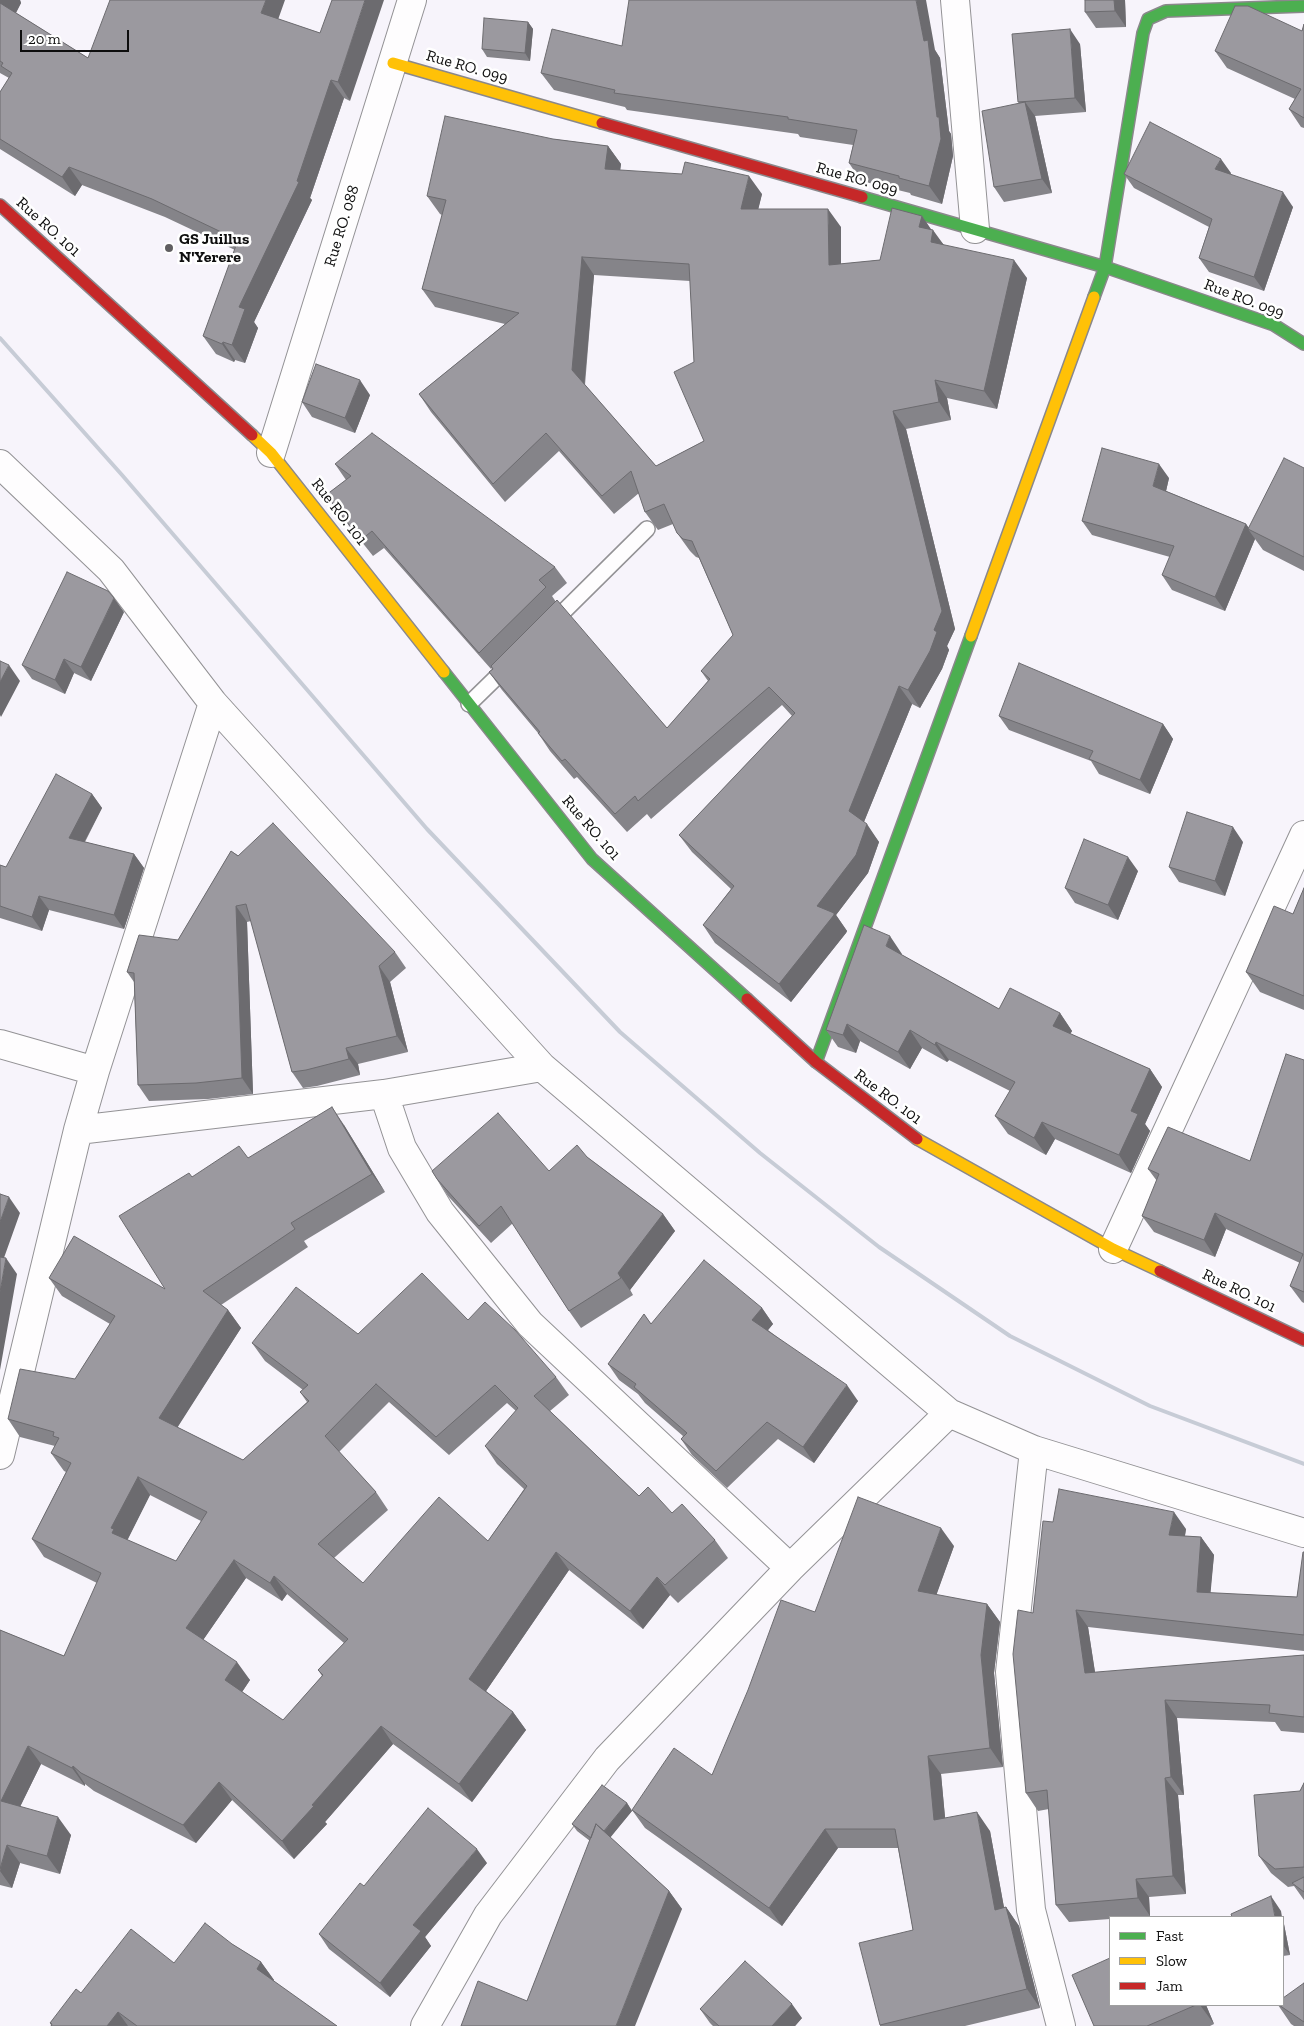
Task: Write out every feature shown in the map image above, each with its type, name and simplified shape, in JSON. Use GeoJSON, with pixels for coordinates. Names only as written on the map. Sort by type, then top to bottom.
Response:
{"type":"FeatureCollection","features":[{"type":"Feature","properties":{"kind":"street","name":"Rue RO. 088"},"geometry":{"type":"LineString","coordinates":[[271,452],[412,0]]}},
{"type":"Feature","properties":{"kind":"street"},"geometry":{"type":"LineString","coordinates":[[955,0],[975,229]]}},
{"type":"Feature","properties":{"kind":"street"},"geometry":{"type":"LineString","coordinates":[[816,1062],[1105,267],[1143,33],[1148,19],[1166,11],[1304,6]]}},
{"type":"Feature","properties":{"kind":"street","name":"Rue RO. 099"},"geometry":{"type":"LineString","coordinates":[[393,63],[1105,267],[1274,325],[1304,344]]}},
{"type":"Feature","properties":{"kind":"street","name":"Rue RO. 101"},"geometry":{"type":"LineString","coordinates":[[0,205],[271,452],[592,859],[816,1062],[923,1144],[1113,1249],[1304,1340]]}},
{"type":"Feature","properties":{"kind":"street"},"geometry":{"type":"LineString","coordinates":[[0,464],[111,570],[213,703],[542,1067],[949,1413],[1034,1450],[1304,1533]]}},
{"type":"Feature","properties":{"kind":"street"},"geometry":{"type":"LineString","coordinates":[[0,1453],[78,1130],[94,1072],[213,703]]}},
{"type":"Feature","properties":{"kind":"street"},"geometry":{"type":"LineString","coordinates":[[1113,1249],[1304,835]]}},
{"type":"Feature","properties":{"kind":"street"},"geometry":{"type":"LineString","coordinates":[[0,1044],[94,1072]]}},
{"type":"Feature","properties":{"kind":"street"},"geometry":{"type":"LineString","coordinates":[[78,1130],[384,1094],[542,1067]]}},
{"type":"Feature","properties":{"kind":"street"},"geometry":{"type":"LineString","coordinates":[[384,1094],[402,1148],[440,1212],[530,1324],[790,1568]]}},
{"type":"Feature","properties":{"kind":"street"},"geometry":{"type":"LineString","coordinates":[[425,2026],[488,1915],[607,1759],[790,1568],[949,1413]]}},
{"type":"Feature","properties":{"kind":"street"},"geometry":{"type":"LineString","coordinates":[[1034,1450],[1010,1672],[1030,1910],[1061,2026]]}},
{"type":"Feature","properties":{"kind":"lane"},"geometry":{"type":"LineString","coordinates":[[541,634],[647,529]]}},
{"type":"Feature","properties":{"kind":"lane"},"geometry":{"type":"LineString","coordinates":[[470,704],[519,655]]}},
{"type":"Feature","properties":{"kind":"building"},"geometry":{"type":"Polygon","coordinates":[[[110,0],[266,0],[261,13],[320,33],[332,0],[365,0],[338,82],[331,80],[297,181],[299,182],[239,307],[245,309],[232,345],[223,342],[222,344],[203,336],[238,240],[152,199],[69,167],[62,177],[0,139],[0,92],[12,73],[1,66],[3,63],[0,61],[0,3],[88,58],[110,0]]]}},
{"type":"Feature","properties":{"kind":"building"},"geometry":{"type":"Polygon","coordinates":[[[629,0],[916,0],[924,41],[928,40],[941,139],[929,186],[849,163],[857,130],[788,119],[788,117],[614,93],[615,90],[541,73],[552,29],[622,46],[629,0]]]}},
{"type":"Feature","properties":{"kind":"building"},"geometry":{"type":"Polygon","coordinates":[[[1085,0],[1114,0],[1115,11],[1085,12],[1085,0]]]}},
{"type":"Feature","properties":{"kind":"building"},"geometry":{"type":"Polygon","coordinates":[[[1235,6],[1248,6],[1302,31],[1304,24],[1304,118],[1289,109],[1301,89],[1215,51],[1235,6]]]}},
{"type":"Feature","properties":{"kind":"building"},"geometry":{"type":"Polygon","coordinates":[[[484,18],[528,22],[525,53],[482,49],[484,18]]]}},
{"type":"Feature","properties":{"kind":"building"},"geometry":{"type":"Polygon","coordinates":[[[1070,29],[1075,98],[1018,102],[1012,34],[1070,29]]]}},
{"type":"Feature","properties":{"kind":"building"},"geometry":{"type":"Polygon","coordinates":[[[1025,102],[1042,179],[994,187],[982,111],[1025,102]]]}},
{"type":"Feature","properties":{"kind":"building"},"geometry":{"type":"Polygon","coordinates":[[[445,116],[553,139],[608,146],[605,169],[682,174],[685,162],[749,176],[741,209],[828,209],[829,265],[880,260],[892,208],[922,216],[919,227],[933,230],[931,242],[1014,260],[984,391],[935,380],[939,402],[893,411],[942,611],[934,630],[937,632],[930,651],[908,690],[899,686],[849,811],[867,824],[856,855],[817,906],[834,913],[834,915],[779,984],[703,925],[734,886],[679,835],[795,713],[769,687],[638,801],[635,796],[615,814],[565,759],[562,761],[489,672],[493,669],[491,666],[557,600],[667,728],[710,679],[701,671],[733,635],[692,541],[683,539],[677,533],[664,504],[645,512],[631,471],[602,496],[546,433],[493,484],[419,394],[519,313],[422,289],[446,200],[427,196],[445,116]],[[582,257],[572,370],[656,466],[704,441],[674,372],[694,362],[689,264],[582,257]]]}},
{"type":"Feature","properties":{"kind":"building"},"geometry":{"type":"Polygon","coordinates":[[[1150,122],[1221,159],[1215,169],[1283,192],[1254,277],[1199,258],[1212,219],[1124,174],[1150,122]]]}},
{"type":"Feature","properties":{"kind":"building"},"geometry":{"type":"Polygon","coordinates":[[[316,364],[360,380],[345,418],[302,402],[316,364]]]}},
{"type":"Feature","properties":{"kind":"building"},"geometry":{"type":"Polygon","coordinates":[[[372,433],[555,567],[539,580],[546,587],[479,653],[372,531],[361,540],[326,495],[351,476],[335,464],[372,433]]]}},
{"type":"Feature","properties":{"kind":"building"},"geometry":{"type":"Polygon","coordinates":[[[1102,448],[1159,464],[1153,486],[1246,524],[1215,597],[1162,575],[1174,546],[1082,521],[1102,448]]]}},
{"type":"Feature","properties":{"kind":"building"},"geometry":{"type":"Polygon","coordinates":[[[1284,458],[1304,468],[1304,557],[1248,529],[1284,458]]]}},
{"type":"Feature","properties":{"kind":"building"},"geometry":{"type":"Polygon","coordinates":[[[67,572],[108,591],[114,598],[81,667],[64,659],[55,680],[22,665],[67,572]]]}},
{"type":"Feature","properties":{"kind":"building"},"geometry":{"type":"Polygon","coordinates":[[[0,661],[9,665],[0,682],[0,661]]]}},
{"type":"Feature","properties":{"kind":"building"},"geometry":{"type":"Polygon","coordinates":[[[1019,663],[1163,724],[1140,780],[1089,759],[1093,751],[999,716],[1019,663]]]}},
{"type":"Feature","properties":{"kind":"building"},"geometry":{"type":"Polygon","coordinates":[[[56,774],[92,794],[69,838],[134,854],[114,915],[39,896],[32,917],[0,906],[0,865],[6,867],[56,774]]]}},
{"type":"Feature","properties":{"kind":"building"},"geometry":{"type":"Polygon","coordinates":[[[1187,812],[1233,827],[1215,881],[1169,867],[1187,812]]]}},
{"type":"Feature","properties":{"kind":"building"},"geometry":{"type":"Polygon","coordinates":[[[273,823],[395,952],[379,966],[397,1036],[346,1048],[349,1059],[292,1072],[246,904],[236,906],[242,1078],[196,1083],[138,1085],[134,973],[127,972],[139,935],[178,940],[231,851],[238,856],[273,823]]]}},
{"type":"Feature","properties":{"kind":"building"},"geometry":{"type":"Polygon","coordinates":[[[1084,839],[1128,857],[1108,905],[1065,888],[1084,839]]]}},
{"type":"Feature","properties":{"kind":"building"},"geometry":{"type":"Polygon","coordinates":[[[1304,888],[1304,996],[1246,972],[1274,906],[1293,914],[1304,888]]]}},
{"type":"Feature","properties":{"kind":"building"},"geometry":{"type":"Polygon","coordinates":[[[864,925],[890,936],[886,946],[999,1009],[1010,988],[1060,1013],[1053,1026],[1150,1069],[1131,1111],[1138,1114],[1119,1155],[1042,1122],[1034,1138],[995,1116],[1015,1082],[936,1042],[935,1045],[910,1030],[898,1052],[847,1024],[843,1035],[826,1030],[864,925]]]}},
{"type":"Feature","properties":{"kind":"building"},"geometry":{"type":"Polygon","coordinates":[[[1286,1054],[1304,1060],[1304,1292],[1290,1286],[1303,1254],[1215,1213],[1204,1240],[1142,1216],[1159,1174],[1148,1169],[1168,1127],[1250,1161],[1286,1054]]]}},
{"type":"Feature","properties":{"kind":"building"},"geometry":{"type":"Polygon","coordinates":[[[332,1107],[372,1174],[291,1223],[295,1229],[203,1291],[228,1310],[159,1418],[243,1460],[309,1401],[300,1392],[308,1385],[252,1343],[296,1287],[358,1334],[422,1273],[468,1320],[485,1302],[515,1330],[556,1377],[534,1396],[639,1496],[648,1487],[672,1513],[682,1504],[715,1540],[665,1585],[657,1577],[630,1611],[556,1552],[469,1679],[513,1712],[459,1784],[381,1726],[282,1841],[219,1782],[183,1825],[81,1773],[73,1766],[72,1768],[28,1746],[1,1801],[58,1817],[47,1856],[7,1845],[0,1869],[0,1630],[64,1656],[101,1573],[32,1539],[71,1463],[51,1453],[59,1438],[53,1436],[54,1432],[8,1419],[20,1369],[75,1379],[115,1316],[49,1278],[74,1236],[165,1289],[119,1216],[189,1173],[192,1177],[239,1146],[248,1158],[332,1107]],[[376,1384],[325,1436],[376,1492],[318,1544],[363,1583],[439,1497],[488,1541],[527,1486],[485,1446],[518,1408],[495,1385],[436,1437],[376,1384]],[[138,1477],[111,1528],[114,1529],[112,1533],[176,1561],[207,1512],[138,1477]],[[234,1560],[186,1628],[237,1662],[225,1680],[283,1720],[323,1675],[318,1670],[348,1639],[274,1576],[270,1583],[234,1560]]]}},
{"type":"Feature","properties":{"kind":"building"},"geometry":{"type":"Polygon","coordinates":[[[498,1113],[549,1171],[577,1145],[587,1157],[663,1214],[618,1273],[621,1278],[569,1311],[501,1206],[479,1226],[432,1171],[498,1113]]]}},
{"type":"Feature","properties":{"kind":"building"},"geometry":{"type":"Polygon","coordinates":[[[0,1194],[9,1197],[0,1222],[0,1194]]]}},
{"type":"Feature","properties":{"kind":"building"},"geometry":{"type":"Polygon","coordinates":[[[0,1257],[6,1258],[0,1292],[0,1257]]]}},
{"type":"Feature","properties":{"kind":"building"},"geometry":{"type":"Polygon","coordinates":[[[704,1260],[762,1308],[752,1320],[847,1385],[803,1447],[767,1422],[716,1471],[681,1439],[687,1433],[634,1387],[636,1384],[608,1364],[644,1314],[651,1324],[704,1260]]]}},
{"type":"Feature","properties":{"kind":"building"},"geometry":{"type":"Polygon","coordinates":[[[1059,1489],[1174,1512],[1169,1535],[1201,1537],[1197,1592],[1297,1597],[1304,1552],[1304,1635],[1076,1610],[1085,1673],[1304,1655],[1304,1717],[1269,1713],[1270,1705],[1165,1700],[1171,1777],[1165,1778],[1173,1876],[1136,1879],[1138,1898],[1056,1905],[1047,1790],[1026,1793],[1013,1654],[1018,1610],[1033,1613],[1043,1521],[1053,1522],[1059,1489]]]}},
{"type":"Feature","properties":{"kind":"building"},"geometry":{"type":"Polygon","coordinates":[[[858,1497],[941,1528],[918,1591],[987,1604],[981,1655],[990,1748],[928,1756],[934,1820],[977,1812],[995,1910],[1006,1907],[1027,1989],[880,2025],[859,1943],[913,1930],[895,1829],[825,1829],[769,1908],[632,1810],[674,1748],[712,1775],[748,1690],[781,1600],[815,1612],[858,1497]]]}},
{"type":"Feature","properties":{"kind":"building"},"geometry":{"type":"Polygon","coordinates":[[[1304,1783],[1304,1867],[1275,1869],[1259,1856],[1254,1795],[1300,1791],[1304,1783]]]}},
{"type":"Feature","properties":{"kind":"building"},"geometry":{"type":"Polygon","coordinates":[[[602,1785],[627,1803],[604,1831],[596,1824],[591,1838],[572,1824],[602,1785]]]}},
{"type":"Feature","properties":{"kind":"building"},"geometry":{"type":"Polygon","coordinates":[[[428,1808],[477,1849],[413,1925],[421,1931],[380,1983],[319,1934],[360,1883],[364,1886],[428,1808]]]}},
{"type":"Feature","properties":{"kind":"building"},"geometry":{"type":"Polygon","coordinates":[[[596,1824],[669,1891],[616,2026],[461,2026],[478,1981],[527,2001],[596,1824]]]}},
{"type":"Feature","properties":{"kind":"building"},"geometry":{"type":"Polygon","coordinates":[[[1304,1877],[1304,1892],[1292,1883],[1304,1877]]]}},
{"type":"Feature","properties":{"kind":"building"},"geometry":{"type":"Polygon","coordinates":[[[1271,1896],[1275,1916],[1232,1916],[1231,1914],[1271,1896]]]}},
{"type":"Feature","properties":{"kind":"building"},"geometry":{"type":"Polygon","coordinates":[[[205,1923],[232,1944],[261,1962],[257,1969],[337,2026],[137,2026],[118,2012],[107,2026],[51,2026],[52,2024],[50,2023],[76,1989],[81,1993],[131,1929],[174,1963],[205,1923]]]}},
{"type":"Feature","properties":{"kind":"building"},"geometry":{"type":"Polygon","coordinates":[[[1109,1958],[1109,2006],[1194,2006],[1147,2026],[1094,2026],[1072,1975],[1109,1958]]]}},
{"type":"Feature","properties":{"kind":"building"},"geometry":{"type":"Polygon","coordinates":[[[745,1961],[792,2004],[772,2026],[719,2026],[700,2009],[745,1961]]]}},
{"type":"Feature","properties":{"kind":"building"},"geometry":{"type":"Polygon","coordinates":[[[1304,1983],[1304,2022],[1280,2006],[1284,2006],[1284,1997],[1304,1983]]]}},
{"type":"Feature","properties":{"kind":"railway"},"geometry":{"type":"LineString","coordinates":[[0,338],[122,475],[427,829],[620,1032],[760,1153],[879,1247],[1010,1336],[1150,1406],[1304,1464]]}},
{"type":"Feature","properties":{"kind":"traffic: fast"},"geometry":{"type":"LineString","coordinates":[[1094,297],[1105,267],[1143,33],[1148,19],[1166,11],[1304,6]]}},
{"type":"Feature","properties":{"kind":"traffic: fast"},"geometry":{"type":"LineString","coordinates":[[862,197],[1105,267],[1274,325],[1304,344]]}},
{"type":"Feature","properties":{"kind":"traffic: fast"},"geometry":{"type":"LineString","coordinates":[[816,1062],[971,636]]}},
{"type":"Feature","properties":{"kind":"traffic: fast"},"geometry":{"type":"LineString","coordinates":[[444,672],[592,859],[747,999]]}},
{"type":"Feature","properties":{"kind":"traffic: slow"},"geometry":{"type":"LineString","coordinates":[[393,63],[602,123]]}},
{"type":"Feature","properties":{"kind":"traffic: slow"},"geometry":{"type":"LineString","coordinates":[[971,636],[1094,297]]}},
{"type":"Feature","properties":{"kind":"traffic: slow"},"geometry":{"type":"LineString","coordinates":[[252,435],[271,453],[444,672]]}},
{"type":"Feature","properties":{"kind":"traffic: slow"},"geometry":{"type":"LineString","coordinates":[[917,1139],[1113,1249],[1160,1271]]}},
{"type":"Feature","properties":{"kind":"traffic: jam"},"geometry":{"type":"LineString","coordinates":[[602,123],[862,197]]}},
{"type":"Feature","properties":{"kind":"traffic: jam"},"geometry":{"type":"LineString","coordinates":[[0,205],[252,435]]}},
{"type":"Feature","properties":{"kind":"traffic: jam"},"geometry":{"type":"LineString","coordinates":[[747,999],[816,1062],[917,1139]]}},
{"type":"Feature","properties":{"kind":"traffic: jam"},"geometry":{"type":"LineString","coordinates":[[1160,1271],[1304,1340]]}},
{"type":"Feature","properties":{"kind":"place","name":"GS Juillus N'Yerere"},"geometry":{"type":"Point","coordinates":[169,248]}}]}
